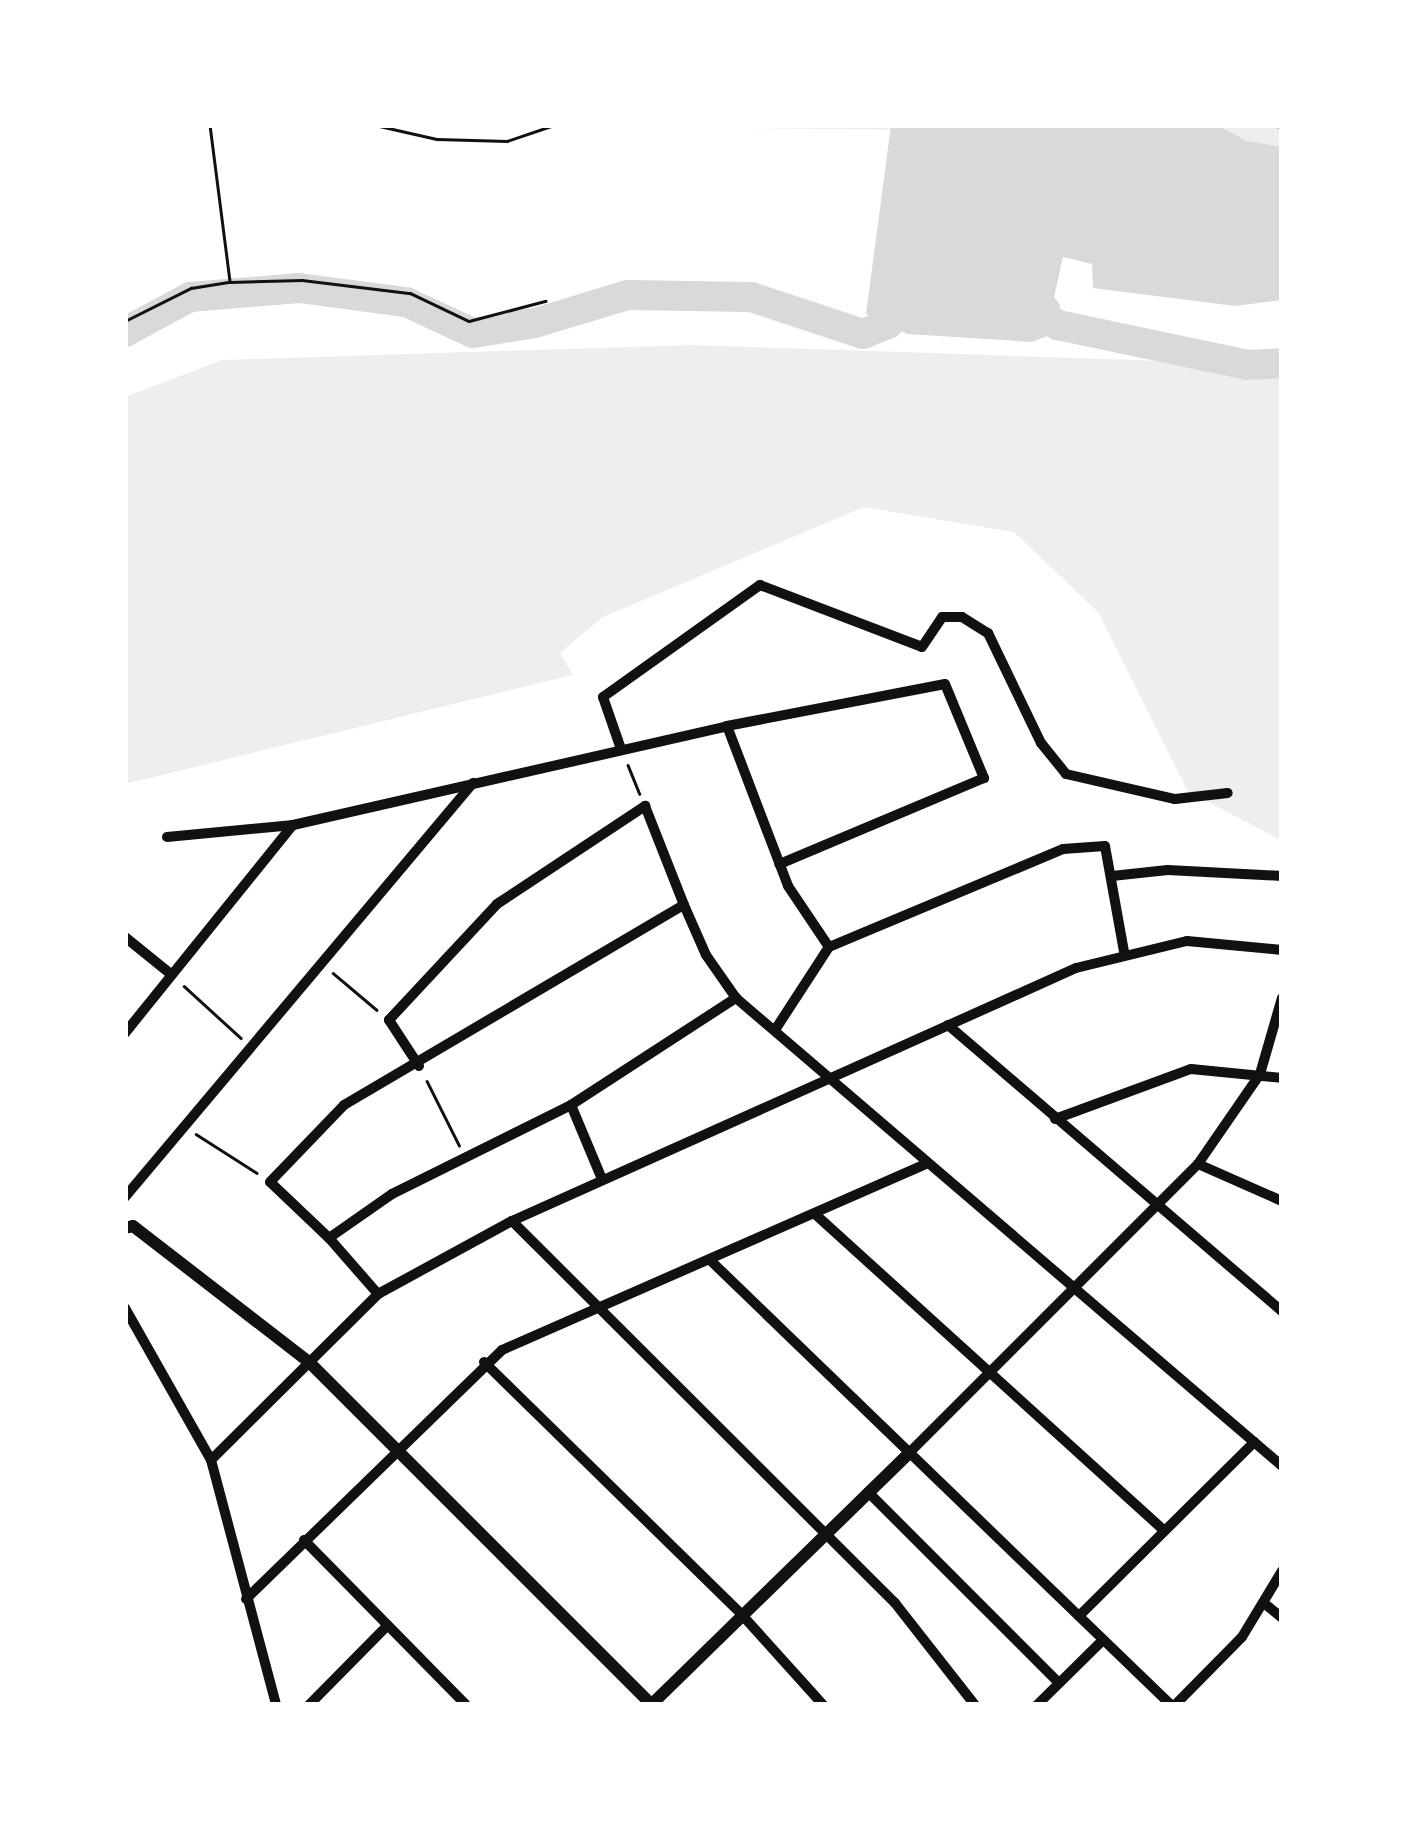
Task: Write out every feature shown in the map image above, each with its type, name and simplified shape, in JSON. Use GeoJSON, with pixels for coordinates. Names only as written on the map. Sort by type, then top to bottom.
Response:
{"type":"FeatureCollection","features":[{"type":"Feature","properties":{"kind":"street"},"geometry":{"type":"LineString","coordinates":[[622,750],[603,697],[760,585],[922,647],[942,617],[962,617],[988,632],[1041,743],[1066,774],[1175,799],[1228,793]]}},
{"type":"Feature","properties":{"kind":"street"},"geometry":{"type":"LineString","coordinates":[[167,837],[293,825],[727,726],[945,684],[984,778],[779,864]]}},
{"type":"Feature","properties":{"kind":"street"},"geometry":{"type":"LineString","coordinates":[[727,726],[779,864],[829,947]]}},
{"type":"Feature","properties":{"kind":"street"},"geometry":{"type":"LineString","coordinates":[[125,1197],[474,782]]}},
{"type":"Feature","properties":{"kind":"street"},"geometry":{"type":"LineString","coordinates":[[420,1066],[390,1020],[497,904],[645,806],[706,955],[736,998],[1282,1466]]}},
{"type":"Feature","properties":{"kind":"street"},"geometry":{"type":"LineString","coordinates":[[125,1033],[293,825]]}},
{"type":"Feature","properties":{"kind":"street"},"geometry":{"type":"LineString","coordinates":[[775,1030],[829,947],[1064,849],[1105,846],[1124,952]]}},
{"type":"Feature","properties":{"kind":"street"},"geometry":{"type":"LineString","coordinates":[[1112,876],[1168,870],[1282,876]]}},
{"type":"Feature","properties":{"kind":"street"},"geometry":{"type":"LineString","coordinates":[[378,1294],[329,1238],[270,1182],[344,1105],[420,1066],[684,905]]}},
{"type":"Feature","properties":{"kind":"street"},"geometry":{"type":"LineString","coordinates":[[125,936],[172,976]]}},
{"type":"Feature","properties":{"kind":"street"},"geometry":{"type":"LineString","coordinates":[[212,1460],[378,1294],[512,1221],[948,1025],[1124,952],[1188,941],[1282,950]]}},
{"type":"Feature","properties":{"kind":"street"},"geometry":{"type":"LineString","coordinates":[[329,1238],[392,1194],[467,1162],[571,1105],[736,998]]}},
{"type":"Feature","properties":{"kind":"street"},"geometry":{"type":"LineString","coordinates":[[125,1228],[133,1226],[310,1363],[652,1705],[1198,1164],[1260,1074],[1282,998]]}},
{"type":"Feature","properties":{"kind":"street"},"geometry":{"type":"LineString","coordinates":[[948,1025],[1282,1311]]}},
{"type":"Feature","properties":{"kind":"street"},"geometry":{"type":"LineString","coordinates":[[1055,1119],[1177,1072],[1282,1078]]}},
{"type":"Feature","properties":{"kind":"street"},"geometry":{"type":"LineString","coordinates":[[571,1105],[602,1179]]}},
{"type":"Feature","properties":{"kind":"street"},"geometry":{"type":"LineString","coordinates":[[246,1599],[484,1362],[928,1163]]}},
{"type":"Feature","properties":{"kind":"street"},"geometry":{"type":"LineString","coordinates":[[1198,1164],[1282,1201]]}},
{"type":"Feature","properties":{"kind":"street"},"geometry":{"type":"LineString","coordinates":[[815,1214],[1163,1529]]}},
{"type":"Feature","properties":{"kind":"street"},"geometry":{"type":"LineString","coordinates":[[512,1221],[895,1603],[975,1705]]}},
{"type":"Feature","properties":{"kind":"street"},"geometry":{"type":"LineString","coordinates":[[710,1260],[1102,1641],[1173,1705],[1202,1682],[1265,1604],[1282,1572]]}},
{"type":"Feature","properties":{"kind":"street"},"geometry":{"type":"LineString","coordinates":[[125,1308],[212,1460],[276,1705]]}},
{"type":"Feature","properties":{"kind":"street"},"geometry":{"type":"LineString","coordinates":[[484,1362],[743,1616],[823,1705]]}},
{"type":"Feature","properties":{"kind":"street"},"geometry":{"type":"LineString","coordinates":[[1080,1616],[1254,1442]]}},
{"type":"Feature","properties":{"kind":"street"},"geometry":{"type":"LineString","coordinates":[[868,1492],[1058,1682]]}},
{"type":"Feature","properties":{"kind":"street"},"geometry":{"type":"LineString","coordinates":[[304,1540],[466,1705]]}},
{"type":"Feature","properties":{"kind":"street"},"geometry":{"type":"LineString","coordinates":[[1265,1604],[1282,1618]]}},
{"type":"Feature","properties":{"kind":"street"},"geometry":{"type":"LineString","coordinates":[[315,1703],[388,1625]]}},
{"type":"Feature","properties":{"kind":"street"},"geometry":{"type":"LineString","coordinates":[[1037,1705],[1102,1641]]}},
{"type":"Feature","properties":{"kind":"path"},"geometry":{"type":"LineString","coordinates":[[210,125],[230,282]]}},
{"type":"Feature","properties":{"kind":"path"},"geometry":{"type":"LineString","coordinates":[[375,125],[437,139],[508,141],[554,125]]}},
{"type":"Feature","properties":{"kind":"path"},"geometry":{"type":"LineString","coordinates":[[1271,125],[1282,127]]}},
{"type":"Feature","properties":{"kind":"path"},"geometry":{"type":"LineString","coordinates":[[125,321],[192,288],[230,282],[302,280],[410,294],[470,321],[545,301]]}},
{"type":"Feature","properties":{"kind":"path"},"geometry":{"type":"LineString","coordinates":[[622,750],[645,806]]}},
{"type":"Feature","properties":{"kind":"path"},"geometry":{"type":"LineString","coordinates":[[321,963],[390,1020]]}},
{"type":"Feature","properties":{"kind":"path"},"geometry":{"type":"LineString","coordinates":[[172,976],[250,1046]]}},
{"type":"Feature","properties":{"kind":"path"},"geometry":{"type":"LineString","coordinates":[[420,1066],[467,1162]]}},
{"type":"Feature","properties":{"kind":"path"},"geometry":{"type":"LineString","coordinates":[[182,1126],[270,1182]]}},
{"type":"Feature","properties":{"kind":"shaded area"},"geometry":{"type":"Polygon","coordinates":[[[450,125],[1282,125],[1282,149],[921,130],[450,125]]]}},
{"type":"Feature","properties":{"kind":"shaded area"},"geometry":{"type":"Polygon","coordinates":[[[891,125],[1216,125],[1247,141],[1282,147],[1282,300],[1235,306],[1093,288],[1092,264],[1063,257],[1054,297],[1060,305],[1055,333],[1032,342],[907,334],[866,314],[891,125]]]}},
{"type":"Feature","properties":{"kind":"shaded area"},"geometry":{"type":"Polygon","coordinates":[[[692,345],[1282,365],[1282,841],[1188,791],[1098,612],[1014,532],[864,507],[603,617],[560,653],[573,675],[125,784],[125,397],[222,360],[692,345]]]}},
{"type":"Feature","properties":{"kind":"waterway"},"geometry":{"type":"LineString","coordinates":[[125,332],[190,297],[299,288],[406,302],[473,333],[535,323],[628,295],[751,297],[863,334],[888,324],[915,293]]}},
{"type":"Feature","properties":{"kind":"waterway"},"geometry":{"type":"LineString","coordinates":[[1026,303],[1058,325],[1248,365],[1282,363]]}}]}
